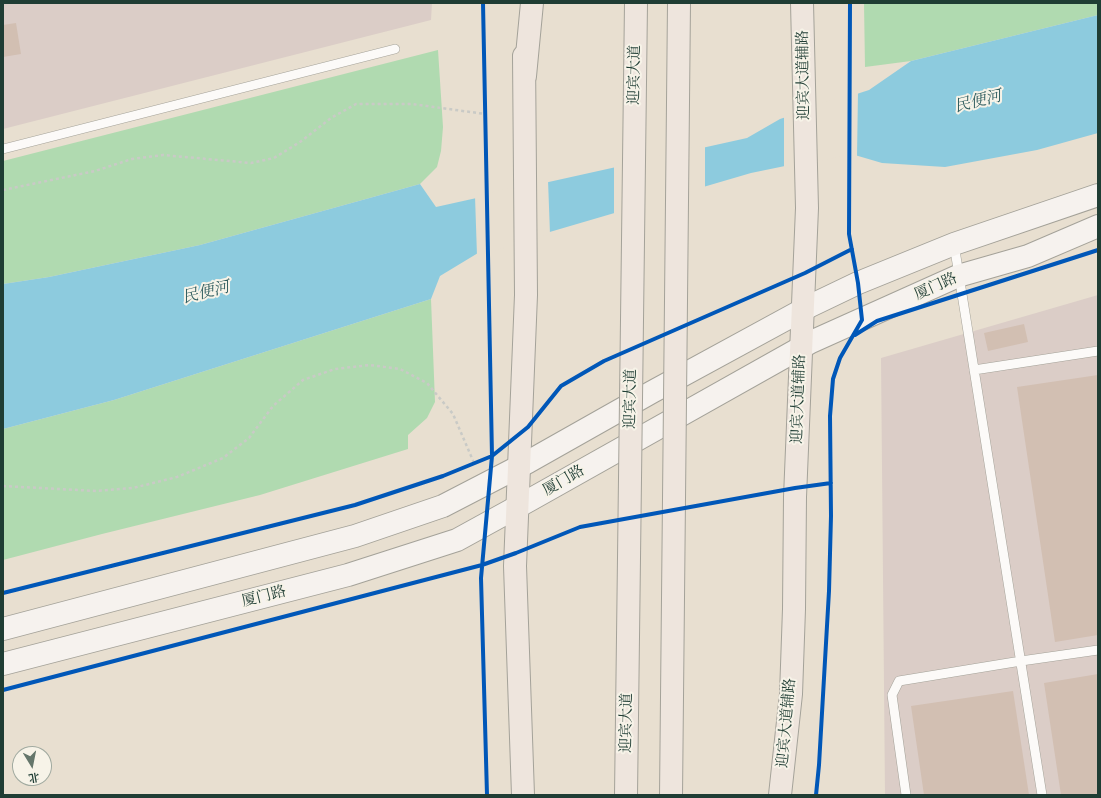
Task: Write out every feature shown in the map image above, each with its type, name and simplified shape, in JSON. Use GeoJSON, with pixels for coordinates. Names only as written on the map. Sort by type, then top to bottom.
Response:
{"type":"FeatureCollection","features":[{"type":"Feature","properties":{"kind":"main road"},"geometry":{"type":"LineString","coordinates":[[523,3],[526,295],[515,566],[523,795]]}},
{"type":"Feature","properties":{"kind":"main road"},"geometry":{"type":"LineString","coordinates":[[524,76],[532,3]]}},
{"type":"Feature","properties":{"kind":"main road","name":"迎宾大道"},"geometry":{"type":"LineString","coordinates":[[626,795],[636,3]]}},
{"type":"Feature","properties":{"kind":"main road"},"geometry":{"type":"LineString","coordinates":[[671,795],[678,3]]}},
{"type":"Feature","properties":{"kind":"main road","name":"迎宾大道辅路"},"geometry":{"type":"LineString","coordinates":[[780,795],[791,694],[794,609],[794,497],[807,208],[802,3]]}},
{"type":"Feature","properties":{"kind":"street"},"geometry":{"type":"LineString","coordinates":[[3,629],[355,536],[443,506],[519,466],[803,310],[858,283],[954,244],[1098,195]]}},
{"type":"Feature","properties":{"kind":"street","name":"厦门路"},"geometry":{"type":"LineString","coordinates":[[3,664],[348,575],[457,540],[801,348],[958,276],[1028,256],[1098,226]]}},
{"type":"Feature","properties":{"kind":"lane"},"geometry":{"type":"LineString","coordinates":[[3,149],[395,49]]}},
{"type":"Feature","properties":{"kind":"lane"},"geometry":{"type":"LineString","coordinates":[[954,244],[1042,795]]}},
{"type":"Feature","properties":{"kind":"lane"},"geometry":{"type":"LineString","coordinates":[[974,370],[1098,351]]}},
{"type":"Feature","properties":{"kind":"lane"},"geometry":{"type":"LineString","coordinates":[[906,795],[892,695],[899,681],[1098,650]]}},
{"type":"Feature","properties":{"kind":"path"},"geometry":{"type":"LineString","coordinates":[[3,190],[80,175],[132,159],[163,155],[251,163],[274,158],[300,142],[331,118],[356,104],[412,104],[485,114]]}},
{"type":"Feature","properties":{"kind":"path"},"geometry":{"type":"LineString","coordinates":[[485,106],[485,122]]}},
{"type":"Feature","properties":{"kind":"path"},"geometry":{"type":"LineString","coordinates":[[3,486],[96,491],[134,488],[177,477],[223,458],[234,450],[249,438],[273,406],[303,380],[335,369],[370,365],[400,369],[427,383],[454,414],[474,463]]}},
{"type":"Feature","properties":{"kind":"path"},"geometry":{"type":"LineString","coordinates":[[468,466],[480,460]]}},
{"type":"Feature","properties":{"kind":"shaded area"},"geometry":{"type":"Polygon","coordinates":[[[3,3],[432,3],[431,20],[3,129],[3,3]]]}},
{"type":"Feature","properties":{"kind":"shaded area"},"geometry":{"type":"Polygon","coordinates":[[[1098,295],[1098,795],[885,795],[881,358],[1098,295]]]}},
{"type":"Feature","properties":{"kind":"green space"},"geometry":{"type":"Polygon","coordinates":[[[864,3],[1098,3],[1098,15],[911,61],[865,67],[864,3]]]}},
{"type":"Feature","properties":{"kind":"green space"},"geometry":{"type":"Polygon","coordinates":[[[438,50],[443,127],[441,151],[437,167],[420,184],[200,245],[49,277],[3,284],[3,161],[438,50]]]}},
{"type":"Feature","properties":{"kind":"green space"},"geometry":{"type":"Polygon","coordinates":[[[431,299],[435,402],[427,418],[408,435],[408,449],[260,495],[3,560],[3,429],[114,400],[431,299]]]}},
{"type":"Feature","properties":{"kind":"water","name":"民便河"},"geometry":{"type":"Polygon","coordinates":[[[1098,15],[1098,133],[1037,150],[945,167],[882,163],[848,153],[751,173],[478,253],[440,276],[431,299],[114,400],[3,429],[3,284],[49,277],[200,245],[420,184],[436,207],[747,138],[780,119],[869,90],[911,61],[1098,15]]]}},
{"type":"Feature","properties":{"kind":"pier"},"geometry":{"type":"Polygon","coordinates":[[[858,92],[857,157],[848,155],[784,168],[784,115],[858,92]]]}},
{"type":"Feature","properties":{"kind":"pier"},"geometry":{"type":"Polygon","coordinates":[[[705,145],[705,189],[614,215],[614,165],[705,145]]]}},
{"type":"Feature","properties":{"kind":"pier"},"geometry":{"type":"Polygon","coordinates":[[[548,180],[550,234],[477,256],[475,196],[548,180]]]}},
{"type":"Feature","properties":{"kind":"building"},"geometry":{"type":"Polygon","coordinates":[[[16,23],[21,54],[3,57],[3,25],[16,23]]]}},
{"type":"Feature","properties":{"kind":"building"},"geometry":{"type":"Polygon","coordinates":[[[1024,324],[1028,342],[988,351],[984,333],[1024,324]]]}},
{"type":"Feature","properties":{"kind":"building"},"geometry":{"type":"Polygon","coordinates":[[[1098,375],[1098,635],[1055,642],[1017,387],[1098,375]]]}},
{"type":"Feature","properties":{"kind":"building"},"geometry":{"type":"Polygon","coordinates":[[[1098,674],[1098,795],[1061,795],[1044,683],[1098,674]]]}},
{"type":"Feature","properties":{"kind":"building"},"geometry":{"type":"Polygon","coordinates":[[[1013,691],[1029,795],[924,795],[911,706],[1013,691]]]}},
{"type":"Feature","properties":{"kind":"cycle path"},"geometry":{"type":"LineString","coordinates":[[483,3],[492,456],[481,578],[487,795]]}},
{"type":"Feature","properties":{"kind":"cycle path"},"geometry":{"type":"LineString","coordinates":[[816,795],[829,591],[831,516],[830,416],[833,379],[840,358],[862,320],[858,283],[849,234],[850,3]]}},
{"type":"Feature","properties":{"kind":"cycle path"},"geometry":{"type":"LineString","coordinates":[[3,593],[355,505],[443,476],[492,456],[528,427],[561,386],[604,361],[805,273],[852,249]]}},
{"type":"Feature","properties":{"kind":"cycle path"},"geometry":{"type":"LineString","coordinates":[[855,335],[877,321],[1098,250]]}},
{"type":"Feature","properties":{"kind":"cycle path"},"geometry":{"type":"LineString","coordinates":[[3,690],[482,565],[580,527],[795,488],[831,483]]}}]}
